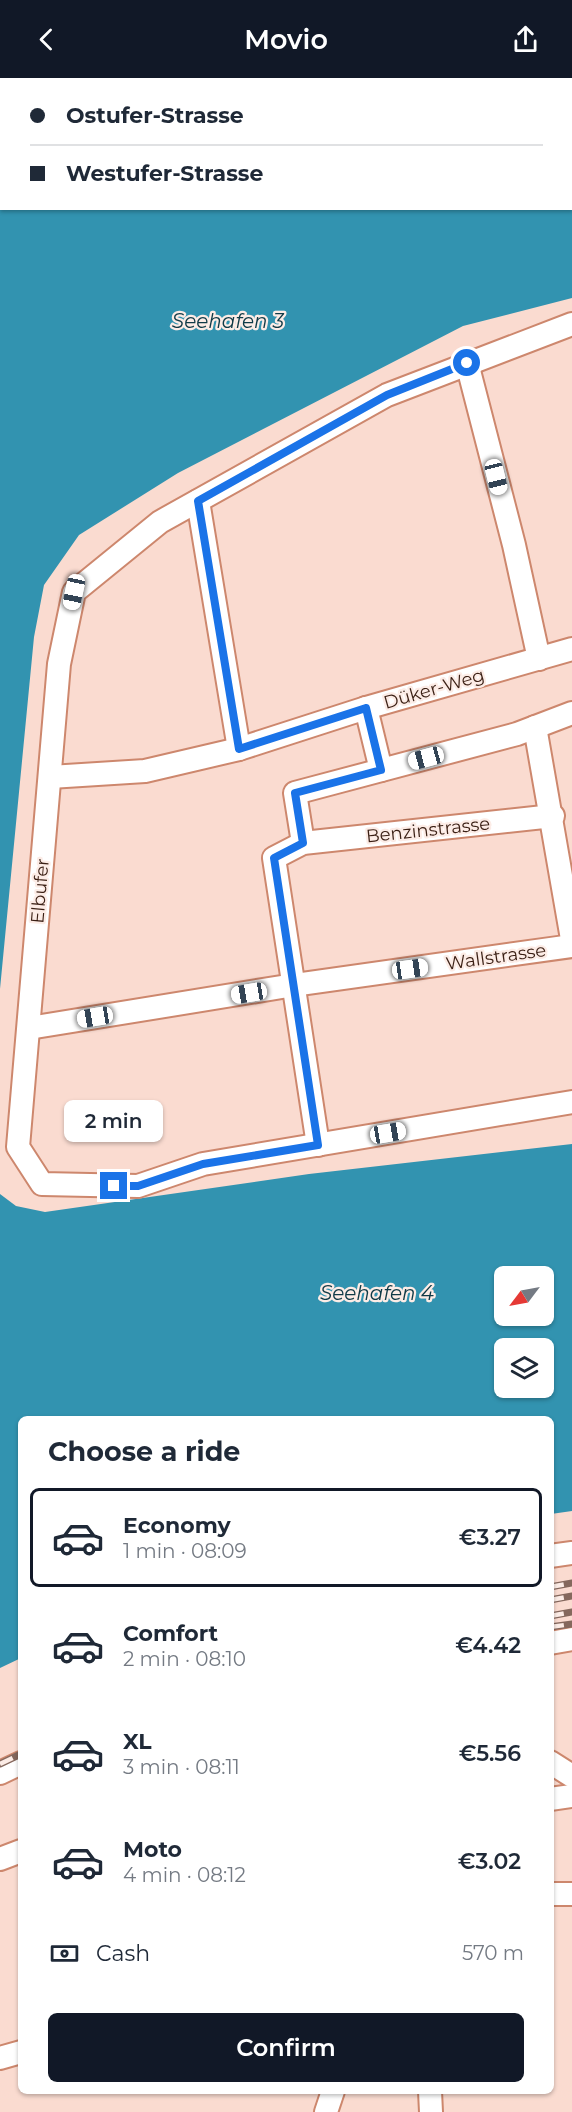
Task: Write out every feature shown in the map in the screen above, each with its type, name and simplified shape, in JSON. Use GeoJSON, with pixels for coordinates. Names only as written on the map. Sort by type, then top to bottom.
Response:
{"type":"FeatureCollection","features":[{"type":"Feature","properties":{"kind":"lane"},"geometry":{"type":"LineString","coordinates":[[239,749],[198,501],[387,395],[572,324]]}},
{"type":"Feature","properties":{"kind":"lane"},"geometry":{"type":"LineString","coordinates":[[467,363],[514,545],[539,659]]}},
{"type":"Feature","properties":{"kind":"lane","name":"Elbufer"},"geometry":{"type":"LineString","coordinates":[[198,501],[160,522],[74,592],[59,664],[18,1147],[42,1184],[138,1186],[203,1164],[318,1145]]}},
{"type":"Feature","properties":{"kind":"lane","name":"Düker-Weg"},"geometry":{"type":"LineString","coordinates":[[50,777],[145,771],[239,749],[366,708],[572,649]]}},
{"type":"Feature","properties":{"kind":"lane"},"geometry":{"type":"LineString","coordinates":[[366,708],[381,770]]}},
{"type":"Feature","properties":{"kind":"lane"},"geometry":{"type":"LineString","coordinates":[[572,713],[535,727],[295,793],[303,843],[274,858],[318,1145],[572,1102]]}},
{"type":"Feature","properties":{"kind":"lane"},"geometry":{"type":"LineString","coordinates":[[535,727],[572,939]]}},
{"type":"Feature","properties":{"kind":"lane","name":"Benzinstrasse"},"geometry":{"type":"LineString","coordinates":[[303,843],[552,816]]}},
{"type":"Feature","properties":{"kind":"lane","name":"Wallstrasse"},"geometry":{"type":"LineString","coordinates":[[29,1028],[294,985],[572,946]]}},
{"type":"Feature","properties":{"kind":"lane"},"geometry":{"type":"LineString","coordinates":[[554,1555],[572,1553]]}},
{"type":"Feature","properties":{"kind":"lane"},"geometry":{"type":"LineString","coordinates":[[554,1642],[572,1639]]}},
{"type":"Feature","properties":{"kind":"lane"},"geometry":{"type":"LineString","coordinates":[[0,1773],[18,1764]]}},
{"type":"Feature","properties":{"kind":"lane"},"geometry":{"type":"LineString","coordinates":[[554,1765],[572,1776]]}},
{"type":"Feature","properties":{"kind":"lane"},"geometry":{"type":"LineString","coordinates":[[554,1798],[572,1796]]}},
{"type":"Feature","properties":{"kind":"lane"},"geometry":{"type":"LineString","coordinates":[[0,1859],[18,1852]]}},
{"type":"Feature","properties":{"kind":"lane"},"geometry":{"type":"LineString","coordinates":[[554,1894],[572,1894]]}},
{"type":"Feature","properties":{"kind":"lane"},"geometry":{"type":"LineString","coordinates":[[0,2058],[18,2053]]}},
{"type":"Feature","properties":{"kind":"lane"},"geometry":{"type":"LineString","coordinates":[[326,2112],[332,2094]]}},
{"type":"Feature","properties":{"kind":"lane"},"geometry":{"type":"LineString","coordinates":[[430,2094],[431,2112]]}},
{"type":"Feature","properties":{"kind":"water","name":"Seehafen 3"},"geometry":{"type":"Polygon","coordinates":[[[0,210],[572,210],[572,298],[463,326],[178,473],[79,535],[44,585],[34,637],[0,989],[0,210]]]}},
{"type":"Feature","properties":{"kind":"water","name":"Seehafen 4"},"geometry":{"type":"Polygon","coordinates":[[[572,1144],[572,1511],[554,1514],[554,1416],[18,1416],[18,1659],[0,1668],[0,1194],[16,1206],[45,1212],[309,1174],[572,1144]]]}},
{"type":"Feature","properties":{"kind":"railway"},"geometry":{"type":"LineString","coordinates":[[554,1586],[572,1583]]}},
{"type":"Feature","properties":{"kind":"railway"},"geometry":{"type":"LineString","coordinates":[[554,1599],[572,1596]]}},
{"type":"Feature","properties":{"kind":"railway"},"geometry":{"type":"LineString","coordinates":[[554,1615],[572,1612]]}},
{"type":"Feature","properties":{"kind":"railway"},"geometry":{"type":"LineString","coordinates":[[554,1626],[572,1624]]}},
{"type":"Feature","properties":{"kind":"railway"},"geometry":{"type":"LineString","coordinates":[[0,1764],[18,1755]]}},
{"type":"Feature","properties":{"kind":"route"},"geometry":{"type":"LineString","coordinates":[[114,1186],[138,1186],[203,1164],[318,1145],[274,858],[303,843],[295,793],[381,770],[366,708],[239,749],[198,501],[387,395],[467,363]]}}]}
